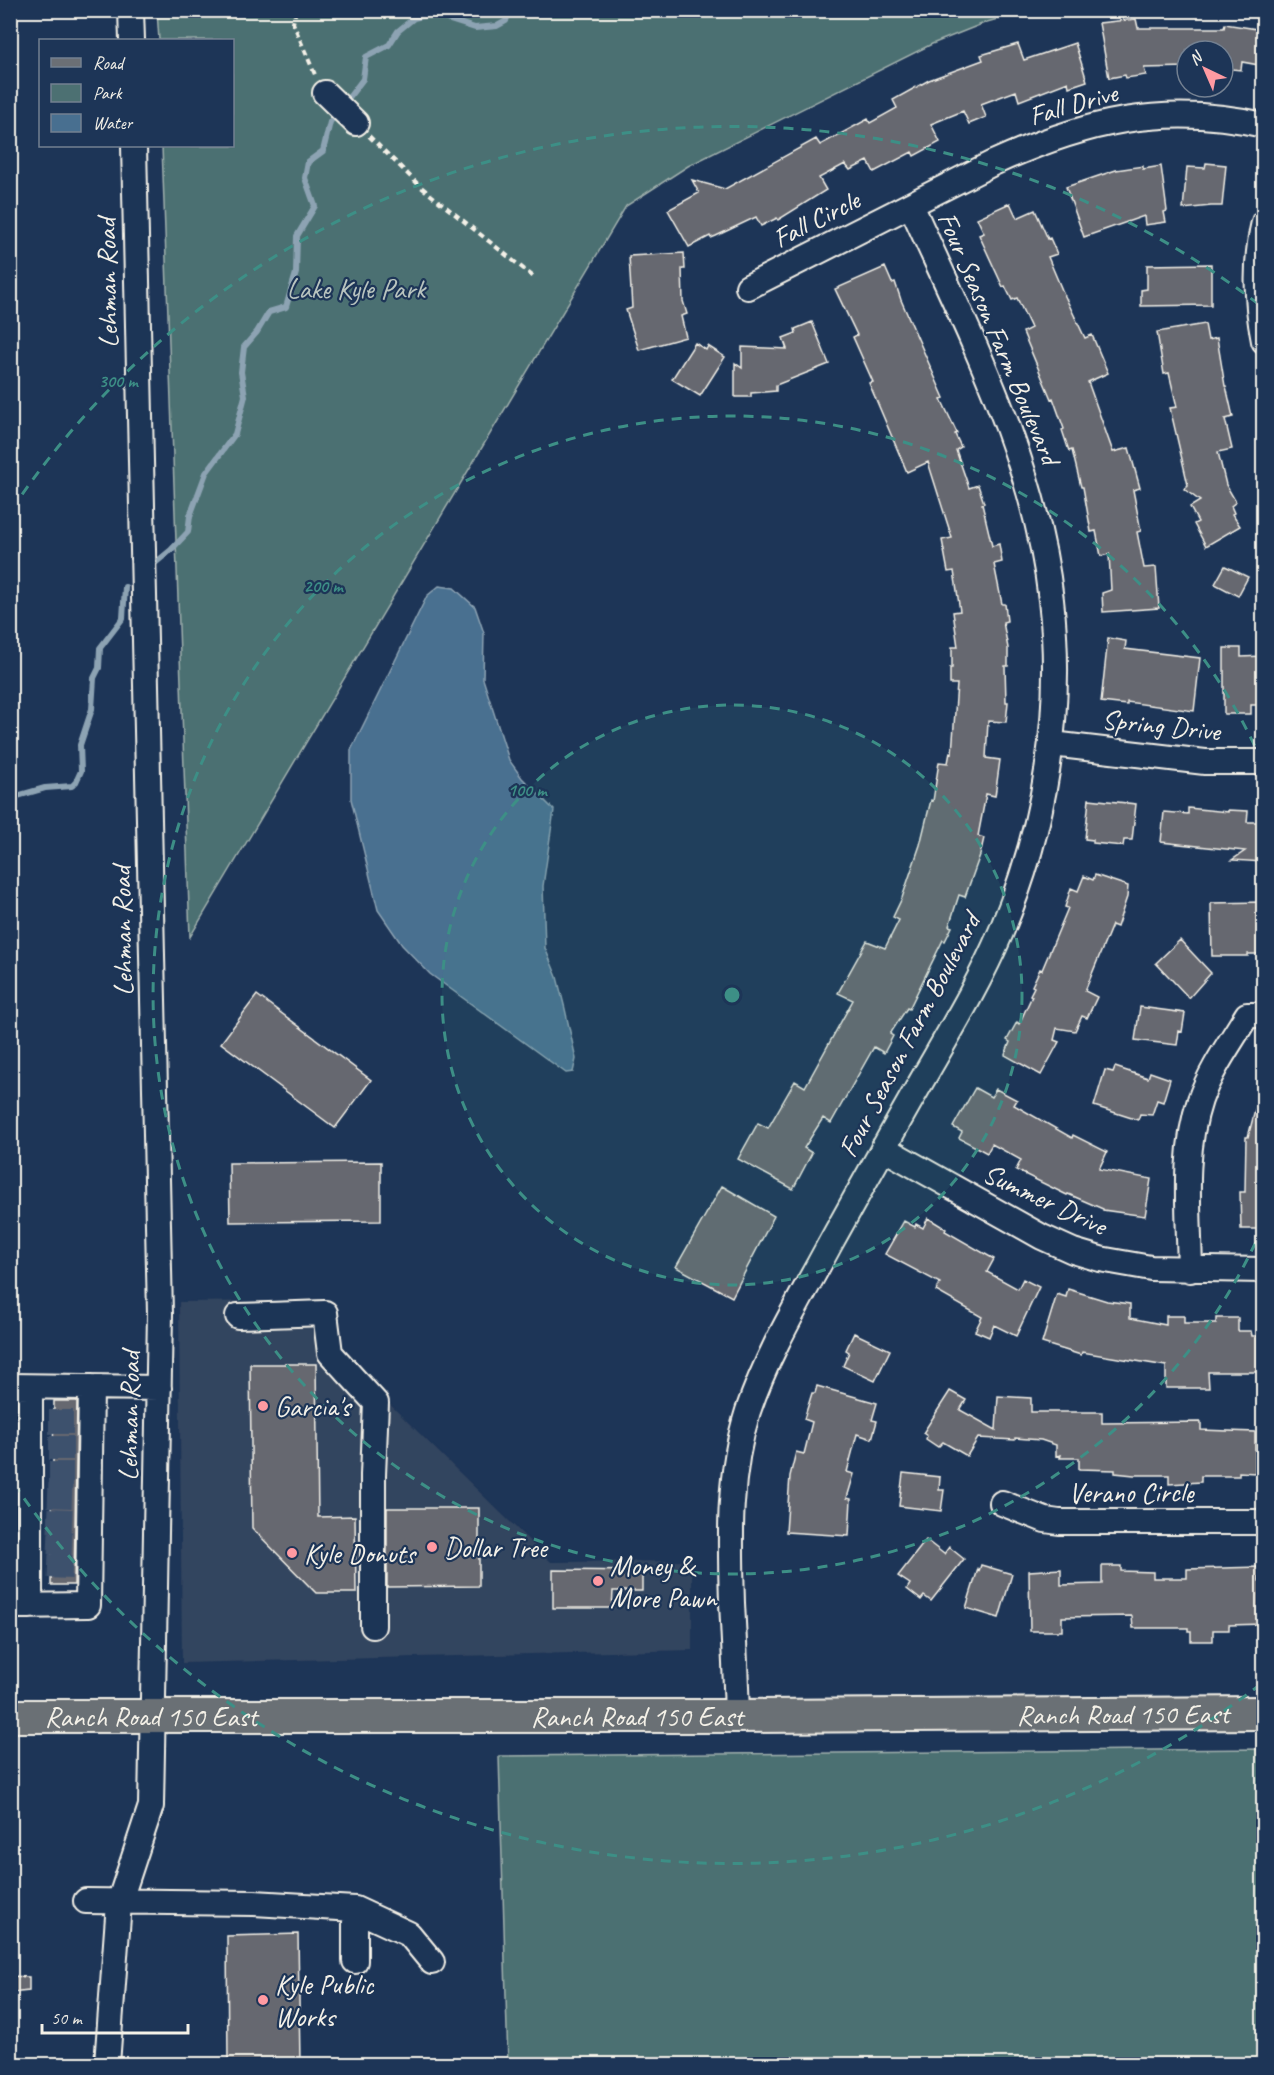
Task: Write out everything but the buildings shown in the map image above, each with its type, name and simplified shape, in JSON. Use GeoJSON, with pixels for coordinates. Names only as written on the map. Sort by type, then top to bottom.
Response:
{"type":"FeatureCollection","features":[{"type":"Feature","properties":{"kind":"main road","name":"Ranch Road 150 East"},"geometry":{"type":"LineString","coordinates":[[10,1716],[1263,1713]]}},
{"type":"Feature","properties":{"kind":"street"},"geometry":{"type":"LineString","coordinates":[[131,10],[132,39]]}},
{"type":"Feature","properties":{"kind":"street"},"geometry":{"type":"LineString","coordinates":[[325,93],[356,123]]}},
{"type":"Feature","properties":{"kind":"street","name":"Fall Drive"},"geometry":{"type":"LineString","coordinates":[[911,205],[1023,150],[1086,127],[1117,120],[1178,114],[1210,115],[1263,124]]}},
{"type":"Feature","properties":{"kind":"street","name":"Lehman Road"},"geometry":{"type":"LineString","coordinates":[[107,2064],[119,1903],[152,1806],[159,1388],[160,1290],[134,147]]}},
{"type":"Feature","properties":{"kind":"street","name":"Fall Circle"},"geometry":{"type":"LineString","coordinates":[[748,287],[911,205]]}},
{"type":"Feature","properties":{"kind":"street","name":"Four Season Farm Boulevard"},"geometry":{"type":"LineString","coordinates":[[737,1716],[730,1536],[733,1474],[749,1410],[779,1337],[966,1003],[1002,929],[1020,882],[1033,837],[1052,744],[1055,685],[1051,600],[1045,558],[1033,506],[1007,421],[911,205]]}},
{"type":"Feature","properties":{"kind":"street"},"geometry":{"type":"LineString","coordinates":[[1263,222],[1257,284],[1258,313],[1263,341]]}},
{"type":"Feature","properties":{"kind":"street","name":"Spring Drive"},"geometry":{"type":"LineString","coordinates":[[1052,744],[1204,762],[1263,762]]}},
{"type":"Feature","properties":{"kind":"street"},"geometry":{"type":"LineString","coordinates":[[1190,1270],[1188,1179],[1193,1124],[1201,1097],[1215,1068],[1247,1015],[1263,1015]]}},
{"type":"Feature","properties":{"kind":"street","name":"Summer Drive"},"geometry":{"type":"LineString","coordinates":[[883,1148],[1011,1221],[1073,1251],[1126,1265],[1190,1270],[1263,1270]]}},
{"type":"Feature","properties":{"kind":"street"},"geometry":{"type":"LineString","coordinates":[[238,1316],[325,1313],[330,1353],[376,1403],[373,1475],[373,1626]]}},
{"type":"Feature","properties":{"kind":"street"},"geometry":{"type":"LineString","coordinates":[[91,1387],[82,1422],[81,1544],[88,1605],[20,1606],[39,1566],[40,1422],[20,1387],[91,1387],[159,1388]]}},
{"type":"Feature","properties":{"kind":"street","name":"Verano Circle"},"geometry":{"type":"LineString","coordinates":[[1002,1503],[1045,1520],[1059,1522],[1263,1522]]}},
{"type":"Feature","properties":{"kind":"street"},"geometry":{"type":"LineString","coordinates":[[86,1901],[254,1903],[355,1909],[409,1934],[432,1962]]}},
{"type":"Feature","properties":{"kind":"street"},"geometry":{"type":"LineString","coordinates":[[355,1909],[356,1961]]}},
{"type":"Feature","properties":{"kind":"path"},"geometry":{"type":"LineString","coordinates":[[296,10],[293,23],[325,93]]}},
{"type":"Feature","properties":{"kind":"path"},"geometry":{"type":"LineString","coordinates":[[356,123],[421,187],[535,278]]}},
{"type":"Feature","properties":{"kind":"shaded area"},"geometry":{"type":"Polygon","coordinates":[[[284,1301],[551,1562],[692,1561],[692,1650],[182,1663],[179,1302],[284,1301]]]}},
{"type":"Feature","properties":{"kind":"green space","name":"Lake Kyle Park"},"geometry":{"type":"Polygon","coordinates":[[[157,11],[1027,11],[987,22],[932,44],[688,166],[626,206],[190,937],[162,147],[234,147],[234,39],[159,39],[157,11]]]}},
{"type":"Feature","properties":{"kind":"green space"},"geometry":{"type":"Polygon","coordinates":[[[1263,1749],[1263,2064],[508,2064],[499,1756],[1263,1749]]]}},
{"type":"Feature","properties":{"kind":"water"},"geometry":{"type":"Polygon","coordinates":[[[439,586],[454,588],[475,607],[484,633],[483,679],[509,760],[522,778],[554,810],[543,886],[545,948],[557,977],[565,1009],[576,1059],[573,1072],[566,1073],[430,974],[402,945],[378,910],[351,799],[351,750],[427,596],[439,586]]]}},
{"type":"Feature","properties":{"kind":"waterway"},"geometry":{"type":"LineString","coordinates":[[344,104],[363,79],[366,57],[389,45],[398,31],[414,18],[431,14],[475,28],[497,26],[506,21],[509,10]]}},
{"type":"Feature","properties":{"kind":"waterway"},"geometry":{"type":"LineString","coordinates":[[154,564],[188,532],[190,516],[206,473],[235,434],[245,396],[241,372],[244,347],[257,332],[269,312],[286,307],[296,273],[297,236],[315,206],[305,178],[308,162],[323,151],[330,122],[338,112]]}},
{"type":"Feature","properties":{"kind":"waterway"},"geometry":{"type":"LineString","coordinates":[[10,798],[45,788],[72,786],[76,782],[81,771],[80,745],[92,709],[94,678],[99,668],[100,648],[123,618],[125,587]]}},
{"type":"Feature","properties":{"kind":"tunnel"},"geometry":{"type":"LineString","coordinates":[[49,1422],[74,1422]]}},
{"type":"Feature","properties":{"kind":"tunnel"},"geometry":{"type":"LineString","coordinates":[[49,1448],[75,1448]]}},
{"type":"Feature","properties":{"kind":"tunnel"},"geometry":{"type":"LineString","coordinates":[[49,1474],[74,1474]]}},
{"type":"Feature","properties":{"kind":"tunnel"},"geometry":{"type":"LineString","coordinates":[[48,1495],[74,1496]]}},
{"type":"Feature","properties":{"kind":"tunnel"},"geometry":{"type":"LineString","coordinates":[[48,1520],[74,1521]]}},
{"type":"Feature","properties":{"kind":"tunnel"},"geometry":{"type":"LineString","coordinates":[[48,1542],[74,1543]]}},
{"type":"Feature","properties":{"kind":"tunnel"},"geometry":{"type":"LineString","coordinates":[[48,1566],[74,1567]]}},
{"type":"Feature","properties":{"kind":"place","name":"Garcia's"},"geometry":{"type":"Point","coordinates":[263,1406]}},
{"type":"Feature","properties":{"kind":"place","name":"Dollar Tree"},"geometry":{"type":"Point","coordinates":[432,1547]}},
{"type":"Feature","properties":{"kind":"place","name":"Kyle Donuts"},"geometry":{"type":"Point","coordinates":[292,1553]}},
{"type":"Feature","properties":{"kind":"place","name":"Money & More Pawn"},"geometry":{"type":"Point","coordinates":[598,1581]}},
{"type":"Feature","properties":{"kind":"place","name":"Kyle Public Works"},"geometry":{"type":"Point","coordinates":[263,2000]}}]}
